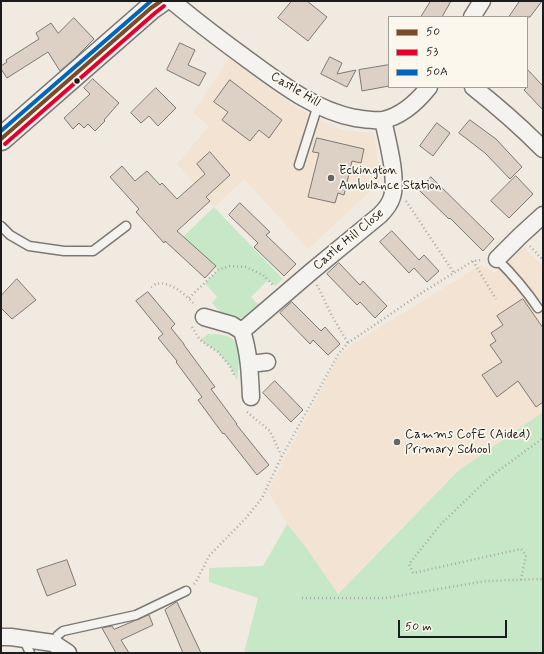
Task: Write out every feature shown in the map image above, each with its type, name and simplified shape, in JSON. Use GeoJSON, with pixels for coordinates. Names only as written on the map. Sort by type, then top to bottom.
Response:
{"type":"FeatureCollection","features":[{"type":"Feature","properties":{"kind":"main road"},"geometry":{"type":"LineString","coordinates":[[1,139],[153,3]]}},
{"type":"Feature","properties":{"kind":"street","name":"Castle Hill"},"geometry":{"type":"LineString","coordinates":[[172,1],[230,47],[278,82],[308,101],[345,116],[361,119],[382,120],[397,115],[419,99],[428,88]]}},
{"type":"Feature","properties":{"kind":"street"},"geometry":{"type":"LineString","coordinates":[[473,16],[482,1]]}},
{"type":"Feature","properties":{"kind":"street"},"geometry":{"type":"LineString","coordinates":[[474,88],[527,133],[543,149]]}},
{"type":"Feature","properties":{"kind":"street","name":"Castle Hill Close"},"geometry":{"type":"LineString","coordinates":[[242,331],[387,208],[392,198],[394,188],[392,164],[382,120]]}},
{"type":"Feature","properties":{"kind":"street"},"geometry":{"type":"LineString","coordinates":[[497,259],[543,215]]}},
{"type":"Feature","properties":{"kind":"street"},"geometry":{"type":"LineString","coordinates":[[204,317],[232,325],[242,331],[246,344],[249,364],[251,397]]}},
{"type":"Feature","properties":{"kind":"street"},"geometry":{"type":"LineString","coordinates":[[249,364],[267,362]]}},
{"type":"Feature","properties":{"kind":"street"},"geometry":{"type":"LineString","coordinates":[[1,637],[11,636],[53,643],[68,653]]}},
{"type":"Feature","properties":{"kind":"lane"},"geometry":{"type":"LineString","coordinates":[[299,165],[318,105]]}},
{"type":"Feature","properties":{"kind":"lane"},"geometry":{"type":"LineString","coordinates":[[1,226],[10,235],[29,246],[64,251],[93,250],[126,226]]}},
{"type":"Feature","properties":{"kind":"lane"},"geometry":{"type":"LineString","coordinates":[[497,259],[511,273],[538,308]]}},
{"type":"Feature","properties":{"kind":"lane"},"geometry":{"type":"LineString","coordinates":[[53,643],[58,635],[63,631],[136,615],[186,591]]}},
{"type":"Feature","properties":{"kind":"lane"},"geometry":{"type":"LineString","coordinates":[[23,638],[30,653]]}},
{"type":"Feature","properties":{"kind":"path"},"geometry":{"type":"LineString","coordinates":[[394,188],[408,204],[454,273]]}},
{"type":"Feature","properties":{"kind":"path"},"geometry":{"type":"LineString","coordinates":[[186,591],[196,582],[209,556],[246,518],[262,498],[282,456],[339,353],[348,343],[423,292],[473,262],[497,259]]}},
{"type":"Feature","properties":{"kind":"path"},"geometry":{"type":"LineString","coordinates":[[473,262],[496,299]]}},
{"type":"Feature","properties":{"kind":"path"},"geometry":{"type":"LineString","coordinates":[[189,298],[218,270],[230,266],[246,267],[263,275],[284,295]]}},
{"type":"Feature","properties":{"kind":"path"},"geometry":{"type":"LineString","coordinates":[[312,271],[332,316],[348,343]]}},
{"type":"Feature","properties":{"kind":"path"},"geometry":{"type":"LineString","coordinates":[[151,287],[156,284],[174,287],[189,298],[204,317]]}},
{"type":"Feature","properties":{"kind":"path"},"geometry":{"type":"LineString","coordinates":[[521,580],[526,555],[521,549],[413,573],[409,564],[440,525],[490,477],[543,438]]}},
{"type":"Feature","properties":{"kind":"path"},"geometry":{"type":"LineString","coordinates":[[302,598],[386,598],[486,581],[543,579]]}},
{"type":"Feature","properties":{"kind":"shaded area"},"geometry":{"type":"Polygon","coordinates":[[[230,58],[292,105],[341,130],[374,133],[380,182],[308,249],[244,179],[214,207],[177,164],[209,126],[193,112],[230,58]]]}},
{"type":"Feature","properties":{"kind":"shaded area","name":"Camms CofE (Aided) Primary School"},"geometry":{"type":"Polygon","coordinates":[[[523,247],[543,266],[543,412],[458,471],[337,594],[305,546],[287,524],[268,491],[338,357],[348,347],[481,265],[495,273],[523,247]]]}},
{"type":"Feature","properties":{"kind":"green space"},"geometry":{"type":"Polygon","coordinates":[[[214,207],[283,279],[275,286],[268,280],[251,297],[259,305],[244,317],[235,319],[223,315],[212,303],[217,297],[205,283],[218,270],[183,237],[214,207]]]}},
{"type":"Feature","properties":{"kind":"green space"},"geometry":{"type":"Polygon","coordinates":[[[208,334],[229,337],[235,341],[238,346],[239,353],[237,381],[230,366],[218,352],[200,340],[208,334]]]}},
{"type":"Feature","properties":{"kind":"green space"},"geometry":{"type":"Polygon","coordinates":[[[543,412],[543,653],[244,653],[258,598],[209,582],[209,568],[263,566],[287,524],[305,546],[338,594],[458,471],[543,412]]]}},
{"type":"Feature","properties":{"kind":"building"},"geometry":{"type":"Polygon","coordinates":[[[292,1],[307,1],[327,17],[308,41],[278,18],[292,1]]]}},
{"type":"Feature","properties":{"kind":"building"},"geometry":{"type":"Polygon","coordinates":[[[431,1],[451,1],[443,16],[422,16],[431,1]]]}},
{"type":"Feature","properties":{"kind":"building"},"geometry":{"type":"Polygon","coordinates":[[[520,1],[542,1],[530,17],[510,16],[520,1]]]}},
{"type":"Feature","properties":{"kind":"building"},"geometry":{"type":"Polygon","coordinates":[[[74,18],[94,39],[74,59],[60,71],[48,52],[7,78],[1,69],[1,66],[7,62],[6,60],[39,39],[36,33],[51,23],[58,33],[74,18]]]}},
{"type":"Feature","properties":{"kind":"building"},"geometry":{"type":"Polygon","coordinates":[[[180,43],[195,50],[188,65],[206,73],[199,86],[167,70],[180,43]]]}},
{"type":"Feature","properties":{"kind":"building"},"geometry":{"type":"Polygon","coordinates":[[[330,57],[342,63],[337,74],[356,70],[347,87],[321,74],[330,57]]]}},
{"type":"Feature","properties":{"kind":"building"},"geometry":{"type":"Polygon","coordinates":[[[388,65],[388,86],[362,91],[359,70],[388,65]]]}},
{"type":"Feature","properties":{"kind":"building"},"geometry":{"type":"Polygon","coordinates":[[[528,70],[543,86],[543,110],[524,90],[528,88],[528,70]]]}},
{"type":"Feature","properties":{"kind":"building"},"geometry":{"type":"Polygon","coordinates":[[[93,79],[119,103],[95,131],[88,124],[84,128],[79,123],[73,129],[64,118],[90,94],[84,88],[93,79]]]}},
{"type":"Feature","properties":{"kind":"building"},"geometry":{"type":"Polygon","coordinates":[[[230,80],[282,120],[269,138],[259,130],[250,141],[222,120],[228,112],[214,102],[230,80]]]}},
{"type":"Feature","properties":{"kind":"building"},"geometry":{"type":"Polygon","coordinates":[[[156,88],[176,108],[158,126],[149,116],[141,123],[131,113],[156,88]]]}},
{"type":"Feature","properties":{"kind":"building"},"geometry":{"type":"Polygon","coordinates":[[[470,120],[496,139],[522,167],[510,179],[485,153],[459,133],[470,120]]]}},
{"type":"Feature","properties":{"kind":"building"},"geometry":{"type":"Polygon","coordinates":[[[437,123],[450,133],[433,156],[420,146],[437,123]]]}},
{"type":"Feature","properties":{"kind":"building","name":"Eckington Ambulance Station"},"geometry":{"type":"Polygon","coordinates":[[[317,138],[364,149],[361,163],[352,161],[344,195],[338,193],[335,203],[308,197],[319,153],[313,152],[317,138]]]}},
{"type":"Feature","properties":{"kind":"building"},"geometry":{"type":"Polygon","coordinates":[[[210,152],[230,175],[206,197],[210,201],[177,231],[216,266],[205,278],[165,241],[164,243],[136,212],[139,209],[110,177],[122,166],[135,181],[147,171],[160,185],[162,183],[177,199],[205,174],[197,164],[210,152]]]}},
{"type":"Feature","properties":{"kind":"building"},"geometry":{"type":"Polygon","coordinates":[[[516,176],[533,194],[509,218],[491,201],[516,176]]]}},
{"type":"Feature","properties":{"kind":"building"},"geometry":{"type":"Polygon","coordinates":[[[431,177],[494,239],[483,251],[419,190],[431,177]]]}},
{"type":"Feature","properties":{"kind":"building"},"geometry":{"type":"Polygon","coordinates":[[[240,203],[270,232],[266,235],[296,264],[284,276],[254,247],[258,243],[229,215],[240,203]]]}},
{"type":"Feature","properties":{"kind":"building"},"geometry":{"type":"Polygon","coordinates":[[[392,231],[419,260],[424,255],[439,271],[427,282],[414,268],[409,273],[380,242],[392,231]]]}},
{"type":"Feature","properties":{"kind":"building"},"geometry":{"type":"Polygon","coordinates":[[[339,263],[360,285],[363,281],[387,306],[375,318],[360,302],[357,305],[327,274],[339,263]]]}},
{"type":"Feature","properties":{"kind":"building"},"geometry":{"type":"Polygon","coordinates":[[[17,279],[36,300],[12,319],[1,308],[1,296],[17,279]]]}},
{"type":"Feature","properties":{"kind":"building"},"geometry":{"type":"Polygon","coordinates":[[[148,292],[175,324],[171,328],[215,387],[211,389],[236,424],[269,465],[257,475],[224,433],[223,434],[198,400],[202,397],[176,362],[177,361],[158,338],[163,334],[136,301],[148,292]]]}},
{"type":"Feature","properties":{"kind":"building"},"geometry":{"type":"Polygon","coordinates":[[[523,299],[543,328],[543,402],[536,407],[518,381],[497,397],[482,375],[502,362],[490,345],[496,341],[491,333],[503,325],[497,316],[523,299]]]}},
{"type":"Feature","properties":{"kind":"building"},"geometry":{"type":"Polygon","coordinates":[[[292,302],[321,331],[325,327],[340,344],[328,355],[313,340],[310,344],[280,313],[292,302]]]}},
{"type":"Feature","properties":{"kind":"building"},"geometry":{"type":"Polygon","coordinates":[[[275,381],[303,410],[291,422],[263,393],[275,381]]]}},
{"type":"Feature","properties":{"kind":"building"},"geometry":{"type":"Polygon","coordinates":[[[67,560],[76,585],[47,596],[37,570],[67,560]]]}},
{"type":"Feature","properties":{"kind":"building"},"geometry":{"type":"Polygon","coordinates":[[[177,602],[201,653],[183,653],[165,610],[177,602]]]}},
{"type":"Feature","properties":{"kind":"building"},"geometry":{"type":"Polygon","coordinates":[[[149,615],[153,625],[121,640],[129,653],[116,653],[102,628],[112,626],[114,629],[149,615]]]}},
{"type":"Feature","properties":{"kind":"transit line","name":"50A"},"geometry":{"type":"LineString","coordinates":[[1,131],[151,1]]}},
{"type":"Feature","properties":{"kind":"transit line","name":"50"},"geometry":{"type":"LineString","coordinates":[[1,139],[151,8],[161,1]]}},
{"type":"Feature","properties":{"kind":"transit line","name":"53"},"geometry":{"type":"LineString","coordinates":[[5,144],[164,6]]}},
{"type":"Feature","properties":{"kind":"place","name":"Eckington Ambulance Station"},"geometry":{"type":"Point","coordinates":[331,178]}},
{"type":"Feature","properties":{"kind":"place","name":"Camms CofE (Aided) Primary School"},"geometry":{"type":"Point","coordinates":[397,442]}}]}
